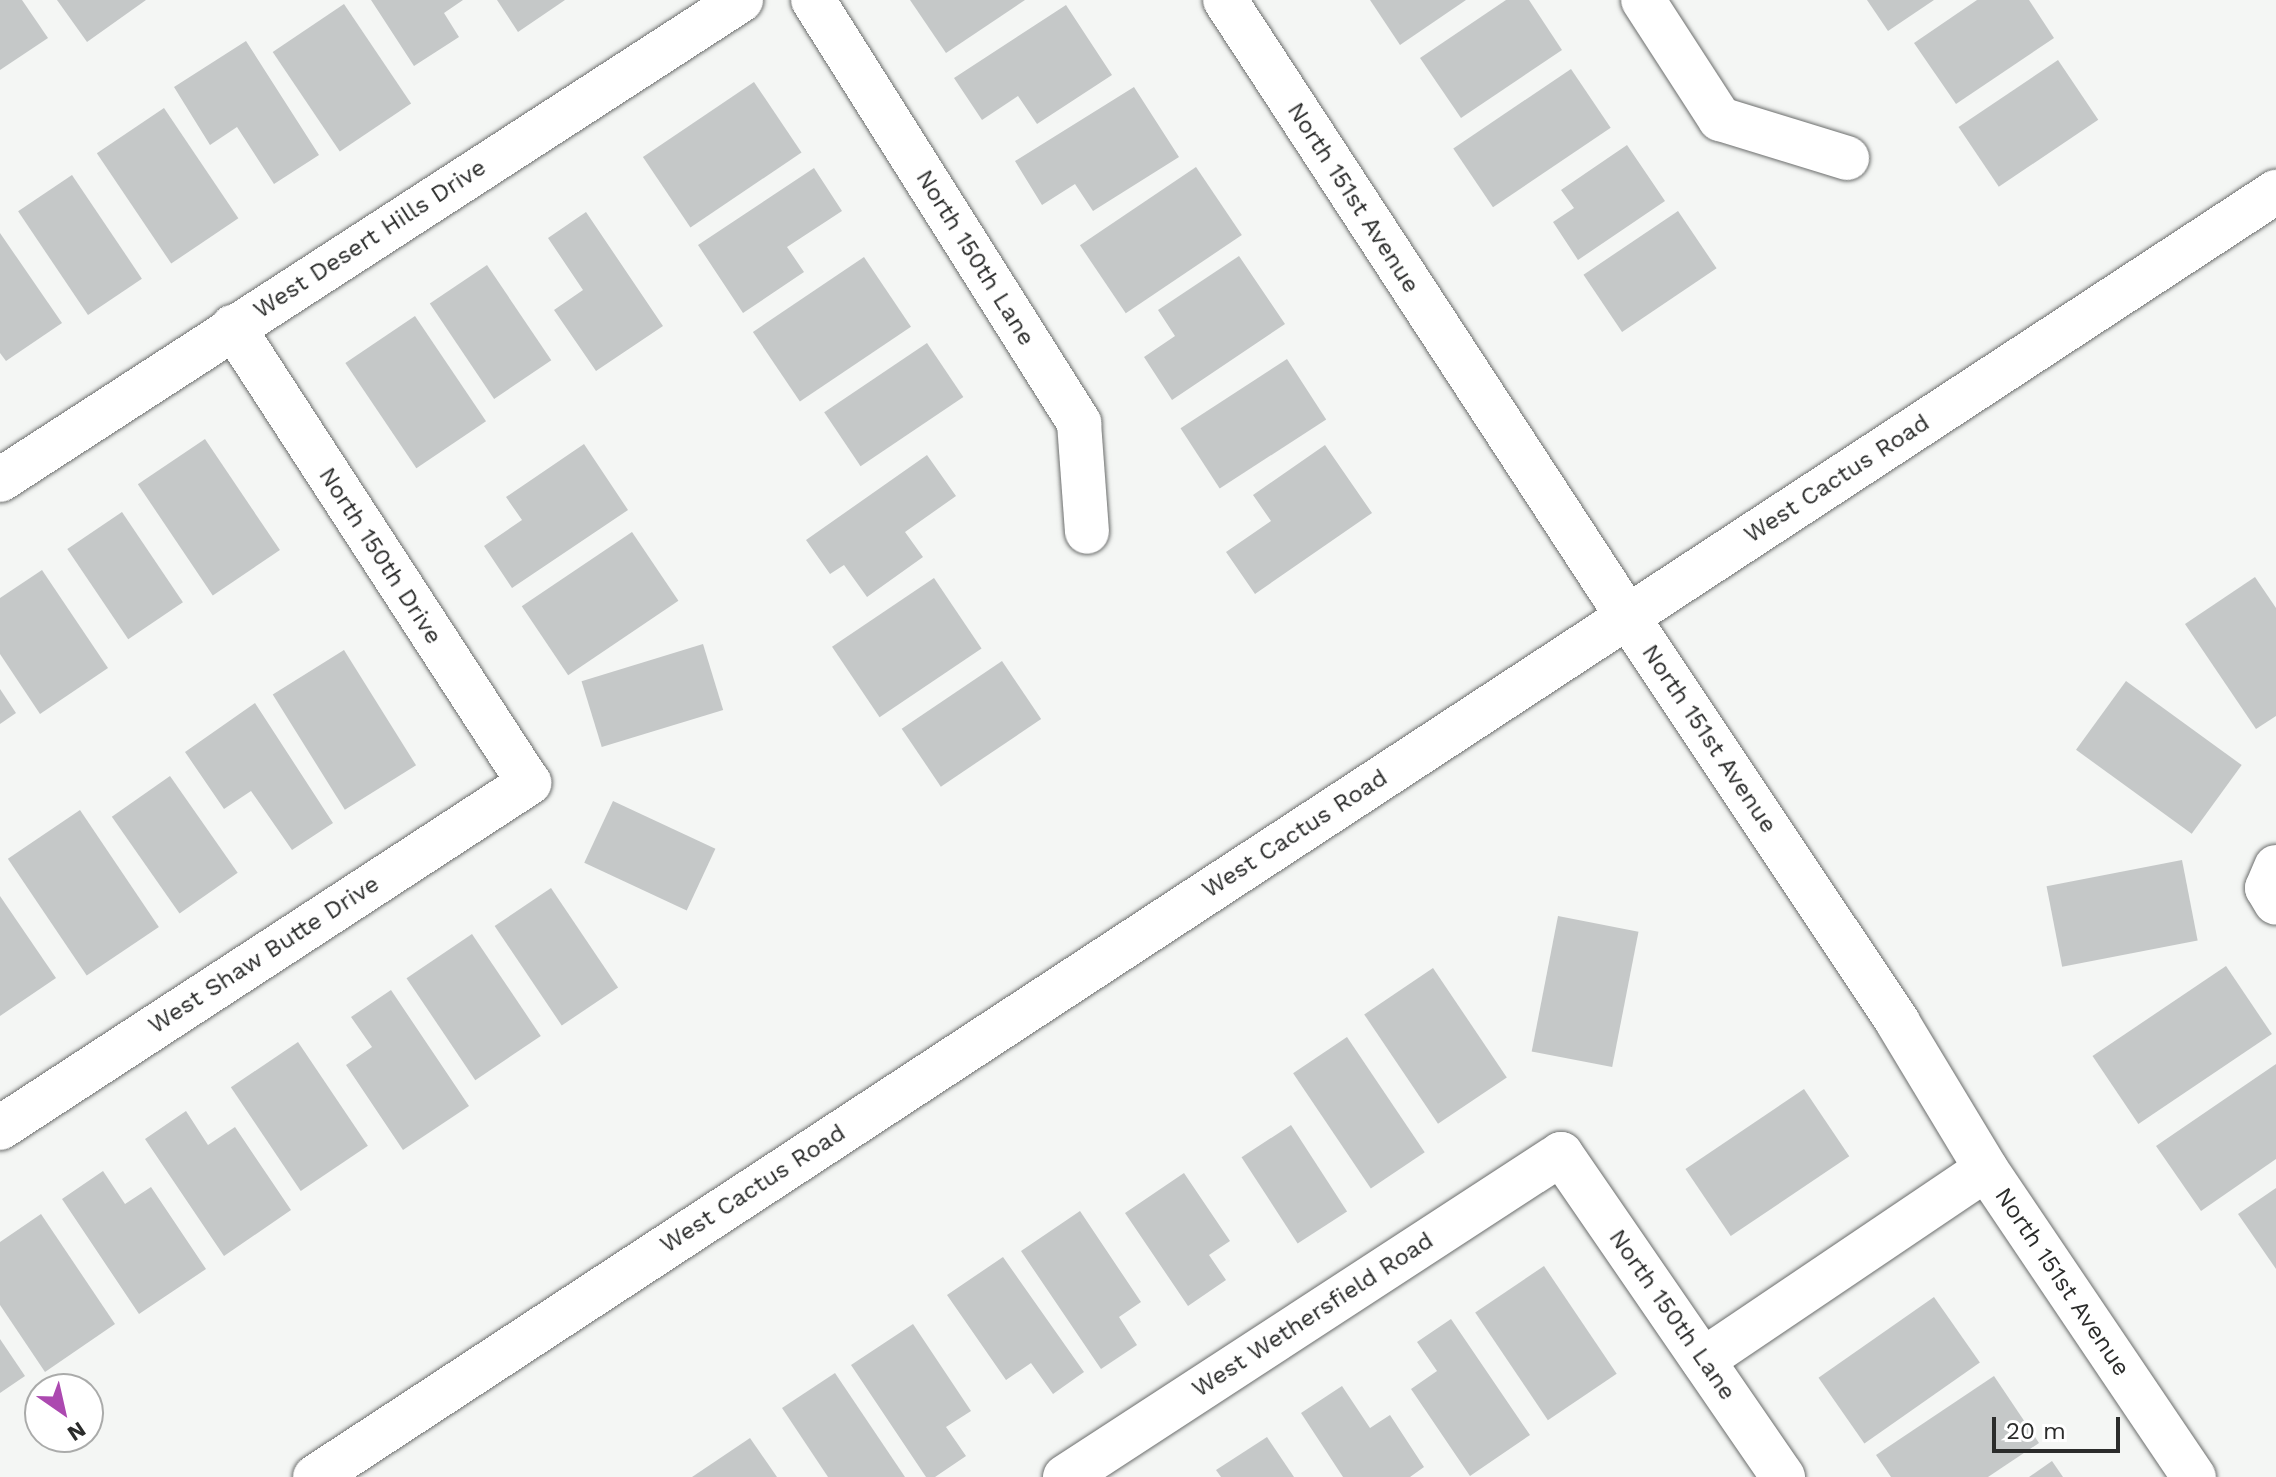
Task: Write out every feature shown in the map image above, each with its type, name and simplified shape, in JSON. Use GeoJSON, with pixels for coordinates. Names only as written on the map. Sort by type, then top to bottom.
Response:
{"type":"FeatureCollection","features":[{"type":"Feature","properties":{"kind":"street","name":"West Desert Hills Drive"},"geometry":{"type":"LineString","coordinates":[[0,480],[741,0]]}},
{"type":"Feature","properties":{"kind":"street","name":"North 150th Lane"},"geometry":{"type":"LineString","coordinates":[[813,0],[1079,423],[1087,532]]}},
{"type":"Feature","properties":{"kind":"street","name":"North 151st Avenue"},"geometry":{"type":"LineString","coordinates":[[1225,0],[1627,616],[1898,1023],[1986,1169],[2194,1477]]}},
{"type":"Feature","properties":{"kind":"street"},"geometry":{"type":"LineString","coordinates":[[1643,0],[1720,119],[1847,158]]}},
{"type":"Feature","properties":{"kind":"street","name":"West Cactus Road"},"geometry":{"type":"LineString","coordinates":[[315,1477],[2276,192]]}},
{"type":"Feature","properties":{"kind":"street","name":"North 150th Drive"},"geometry":{"type":"LineString","coordinates":[[233,327],[529,783]]}},
{"type":"Feature","properties":{"kind":"street","name":"West Shaw Butte Drive"},"geometry":{"type":"LineString","coordinates":[[0,1128],[529,783]]}},
{"type":"Feature","properties":{"kind":"street","name":"North 150th Lane"},"geometry":{"type":"LineString","coordinates":[[1561,1154],[1783,1477]]}},
{"type":"Feature","properties":{"kind":"street","name":"West Wethersfield Road"},"geometry":{"type":"LineString","coordinates":[[1065,1477],[1561,1154]]}},
{"type":"Feature","properties":{"kind":"street"},"geometry":{"type":"LineString","coordinates":[[1703,1360],[1986,1169]]}},
{"type":"Feature","properties":{"kind":"building"},"geometry":{"type":"Polygon","coordinates":[[[0,0],[22,0],[48,38],[0,70],[0,0]]]}},
{"type":"Feature","properties":{"kind":"building"},"geometry":{"type":"Polygon","coordinates":[[[57,0],[146,0],[87,42],[57,0]]]}},
{"type":"Feature","properties":{"kind":"building"},"geometry":{"type":"Polygon","coordinates":[[[371,0],[463,0],[444,13],[459,37],[414,66],[371,0]]]}},
{"type":"Feature","properties":{"kind":"building"},"geometry":{"type":"Polygon","coordinates":[[[497,0],[565,0],[518,32],[497,0]]]}},
{"type":"Feature","properties":{"kind":"building"},"geometry":{"type":"Polygon","coordinates":[[[910,0],[1025,0],[946,53],[910,0]]]}},
{"type":"Feature","properties":{"kind":"building"},"geometry":{"type":"Polygon","coordinates":[[[1370,0],[1466,0],[1400,45],[1370,0]]]}},
{"type":"Feature","properties":{"kind":"building"},"geometry":{"type":"Polygon","coordinates":[[[1506,0],[1529,0],[1562,50],[1461,118],[1420,58],[1506,0]]]}},
{"type":"Feature","properties":{"kind":"building"},"geometry":{"type":"Polygon","coordinates":[[[1867,0],[1934,0],[1888,31],[1867,0]]]}},
{"type":"Feature","properties":{"kind":"building"},"geometry":{"type":"Polygon","coordinates":[[[1977,0],[2029,0],[2054,38],[1956,104],[1914,43],[1977,0]]]}},
{"type":"Feature","properties":{"kind":"building"},"geometry":{"type":"Polygon","coordinates":[[[344,4],[411,103],[340,152],[273,52],[344,4]]]}},
{"type":"Feature","properties":{"kind":"building"},"geometry":{"type":"Polygon","coordinates":[[[1066,5],[1112,75],[1037,124],[1018,96],[982,120],[954,78],[1066,5]]]}},
{"type":"Feature","properties":{"kind":"building"},"geometry":{"type":"Polygon","coordinates":[[[246,41],[319,155],[274,184],[237,127],[210,145],[174,87],[246,41]]]}},
{"type":"Feature","properties":{"kind":"building"},"geometry":{"type":"Polygon","coordinates":[[[2058,60],[2098,120],[1999,187],[1959,127],[2058,60]]]}},
{"type":"Feature","properties":{"kind":"building"},"geometry":{"type":"Polygon","coordinates":[[[1571,69],[1611,128],[1493,207],[1453,148],[1571,69]]]}},
{"type":"Feature","properties":{"kind":"building"},"geometry":{"type":"Polygon","coordinates":[[[754,82],[802,152],[690,227],[643,157],[754,82]]]}},
{"type":"Feature","properties":{"kind":"building"},"geometry":{"type":"Polygon","coordinates":[[[1134,87],[1179,157],[1093,211],[1075,184],[1042,205],[1015,161],[1134,87]]]}},
{"type":"Feature","properties":{"kind":"building"},"geometry":{"type":"Polygon","coordinates":[[[164,108],[238,218],[171,264],[97,153],[164,108]]]}},
{"type":"Feature","properties":{"kind":"building"},"geometry":{"type":"Polygon","coordinates":[[[1627,145],[1665,201],[1578,260],[1553,222],[1574,208],[1561,190],[1627,145]]]}},
{"type":"Feature","properties":{"kind":"building"},"geometry":{"type":"Polygon","coordinates":[[[1196,167],[1242,235],[1126,313],[1080,245],[1196,167]]]}},
{"type":"Feature","properties":{"kind":"building"},"geometry":{"type":"Polygon","coordinates":[[[814,168],[842,211],[787,247],[804,272],[743,313],[698,245],[814,168]]]}},
{"type":"Feature","properties":{"kind":"building"},"geometry":{"type":"Polygon","coordinates":[[[72,175],[142,279],[88,315],[18,211],[72,175]]]}},
{"type":"Feature","properties":{"kind":"building"},"geometry":{"type":"Polygon","coordinates":[[[1678,211],[1717,268],[1622,332],[1583,275],[1678,211]]]}},
{"type":"Feature","properties":{"kind":"building"},"geometry":{"type":"Polygon","coordinates":[[[586,212],[663,326],[596,371],[554,310],[583,290],[548,238],[586,212]]]}},
{"type":"Feature","properties":{"kind":"building"},"geometry":{"type":"Polygon","coordinates":[[[0,233],[62,323],[6,361],[0,353],[0,233]]]}},
{"type":"Feature","properties":{"kind":"building"},"geometry":{"type":"Polygon","coordinates":[[[1239,256],[1285,324],[1172,400],[1144,357],[1175,336],[1158,310],[1239,256]]]}},
{"type":"Feature","properties":{"kind":"building"},"geometry":{"type":"Polygon","coordinates":[[[864,257],[911,327],[800,402],[753,332],[864,257]]]}},
{"type":"Feature","properties":{"kind":"building"},"geometry":{"type":"Polygon","coordinates":[[[487,265],[551,360],[494,399],[430,304],[487,265]]]}},
{"type":"Feature","properties":{"kind":"building"},"geometry":{"type":"Polygon","coordinates":[[[415,316],[486,421],[416,468],[345,363],[415,316]]]}},
{"type":"Feature","properties":{"kind":"building"},"geometry":{"type":"Polygon","coordinates":[[[927,343],[963,397],[861,466],[824,412],[927,343]]]}},
{"type":"Feature","properties":{"kind":"building"},"geometry":{"type":"Polygon","coordinates":[[[1287,359],[1326,419],[1220,489],[1180,428],[1287,359]]]}},
{"type":"Feature","properties":{"kind":"building"},"geometry":{"type":"Polygon","coordinates":[[[205,439],[280,550],[213,595],[138,484],[205,439]]]}},
{"type":"Feature","properties":{"kind":"building"},"geometry":{"type":"Polygon","coordinates":[[[584,444],[628,510],[512,588],[484,546],[522,520],[506,497],[584,444]]]}},
{"type":"Feature","properties":{"kind":"building"},"geometry":{"type":"Polygon","coordinates":[[[1325,445],[1372,513],[1255,594],[1226,552],[1271,521],[1253,495],[1325,445]]]}},
{"type":"Feature","properties":{"kind":"building"},"geometry":{"type":"Polygon","coordinates":[[[927,455],[956,496],[905,532],[923,557],[867,597],[844,565],[830,574],[806,540],[927,455]]]}},
{"type":"Feature","properties":{"kind":"building"},"geometry":{"type":"Polygon","coordinates":[[[122,512],[183,602],[128,639],[67,549],[122,512]]]}},
{"type":"Feature","properties":{"kind":"building"},"geometry":{"type":"Polygon","coordinates":[[[632,532],[678,601],[568,675],[522,606],[632,532]]]}},
{"type":"Feature","properties":{"kind":"building"},"geometry":{"type":"Polygon","coordinates":[[[42,570],[108,668],[40,714],[0,654],[0,598],[42,570]]]}},
{"type":"Feature","properties":{"kind":"building"},"geometry":{"type":"Polygon","coordinates":[[[2255,577],[2276,608],[2276,716],[2256,729],[2185,624],[2255,577]]]}},
{"type":"Feature","properties":{"kind":"building"},"geometry":{"type":"Polygon","coordinates":[[[934,578],[982,648],[880,717],[832,647],[934,578]]]}},
{"type":"Feature","properties":{"kind":"building"},"geometry":{"type":"Polygon","coordinates":[[[703,644],[723,710],[602,747],[582,681],[703,644]]]}},
{"type":"Feature","properties":{"kind":"building"},"geometry":{"type":"Polygon","coordinates":[[[344,650],[416,765],[345,810],[273,695],[344,650]]]}},
{"type":"Feature","properties":{"kind":"building"},"geometry":{"type":"Polygon","coordinates":[[[1002,661],[1041,719],[941,787],[902,729],[1002,661]]]}},
{"type":"Feature","properties":{"kind":"building"},"geometry":{"type":"Polygon","coordinates":[[[2126,681],[2242,765],[2192,834],[2076,750],[2126,681]]]}},
{"type":"Feature","properties":{"kind":"building"},"geometry":{"type":"Polygon","coordinates":[[[0,689],[16,713],[0,724],[0,689]]]}},
{"type":"Feature","properties":{"kind":"building"},"geometry":{"type":"Polygon","coordinates":[[[255,703],[333,823],[292,850],[251,791],[224,809],[185,752],[255,703]]]}},
{"type":"Feature","properties":{"kind":"building"},"geometry":{"type":"Polygon","coordinates":[[[170,776],[238,873],[180,913],[112,817],[170,776]]]}},
{"type":"Feature","properties":{"kind":"building"},"geometry":{"type":"Polygon","coordinates":[[[613,801],[715,849],[687,910],[584,863],[613,801]]]}},
{"type":"Feature","properties":{"kind":"building"},"geometry":{"type":"Polygon","coordinates":[[[80,810],[159,927],[87,976],[8,859],[80,810]]]}},
{"type":"Feature","properties":{"kind":"building"},"geometry":{"type":"Polygon","coordinates":[[[2182,860],[2198,940],[2062,967],[2047,886],[2182,860]]]}},
{"type":"Feature","properties":{"kind":"building"},"geometry":{"type":"Polygon","coordinates":[[[551,888],[618,987],[562,1026],[495,926],[551,888]]]}},
{"type":"Feature","properties":{"kind":"building"},"geometry":{"type":"Polygon","coordinates":[[[0,896],[56,978],[0,1016],[0,896]]]}},
{"type":"Feature","properties":{"kind":"building"},"geometry":{"type":"Polygon","coordinates":[[[1558,916],[1638,932],[1612,1067],[1532,1051],[1558,916]]]}},
{"type":"Feature","properties":{"kind":"building"},"geometry":{"type":"Polygon","coordinates":[[[472,934],[541,1036],[475,1080],[407,978],[472,934]]]}},
{"type":"Feature","properties":{"kind":"building"},"geometry":{"type":"Polygon","coordinates":[[[2226,966],[2272,1034],[2138,1124],[2093,1056],[2226,966]]]}},
{"type":"Feature","properties":{"kind":"building"},"geometry":{"type":"Polygon","coordinates":[[[1433,968],[1507,1077],[1438,1124],[1364,1014],[1433,968]]]}},
{"type":"Feature","properties":{"kind":"building"},"geometry":{"type":"Polygon","coordinates":[[[391,990],[469,1106],[403,1150],[346,1065],[372,1047],[351,1017],[391,990]]]}},
{"type":"Feature","properties":{"kind":"building"},"geometry":{"type":"Polygon","coordinates":[[[1347,1037],[1425,1152],[1371,1189],[1293,1073],[1347,1037]]]}},
{"type":"Feature","properties":{"kind":"building"},"geometry":{"type":"Polygon","coordinates":[[[298,1042],[368,1146],[301,1191],[231,1087],[298,1042]]]}},
{"type":"Feature","properties":{"kind":"building"},"geometry":{"type":"Polygon","coordinates":[[[2276,1064],[2276,1159],[2201,1211],[2156,1146],[2276,1064]]]}},
{"type":"Feature","properties":{"kind":"building"},"geometry":{"type":"Polygon","coordinates":[[[1804,1089],[1849,1156],[1731,1236],[1685,1169],[1804,1089]]]}},
{"type":"Feature","properties":{"kind":"building"},"geometry":{"type":"Polygon","coordinates":[[[186,1111],[208,1145],[235,1127],[291,1210],[224,1256],[145,1139],[186,1111]]]}},
{"type":"Feature","properties":{"kind":"building"},"geometry":{"type":"Polygon","coordinates":[[[1291,1125],[1347,1211],[1298,1244],[1242,1157],[1291,1125]]]}},
{"type":"Feature","properties":{"kind":"building"},"geometry":{"type":"Polygon","coordinates":[[[103,1171],[125,1204],[151,1187],[206,1269],[139,1314],[62,1199],[103,1171]]]}},
{"type":"Feature","properties":{"kind":"building"},"geometry":{"type":"Polygon","coordinates":[[[1184,1173],[1230,1241],[1209,1255],[1226,1280],[1188,1306],[1125,1213],[1184,1173]]]}},
{"type":"Feature","properties":{"kind":"building"},"geometry":{"type":"Polygon","coordinates":[[[2276,1188],[2276,1269],[2238,1214],[2276,1188]]]}},
{"type":"Feature","properties":{"kind":"building"},"geometry":{"type":"Polygon","coordinates":[[[1080,1211],[1141,1302],[1119,1317],[1137,1345],[1101,1369],[1021,1251],[1080,1211]]]}},
{"type":"Feature","properties":{"kind":"building"},"geometry":{"type":"Polygon","coordinates":[[[41,1214],[115,1324],[45,1372],[0,1305],[0,1242],[41,1214]]]}},
{"type":"Feature","properties":{"kind":"building"},"geometry":{"type":"Polygon","coordinates":[[[1003,1257],[1084,1372],[1053,1394],[1031,1363],[1006,1380],[947,1295],[1003,1257]]]}},
{"type":"Feature","properties":{"kind":"building"},"geometry":{"type":"Polygon","coordinates":[[[1544,1266],[1617,1374],[1548,1420],[1475,1312],[1544,1266]]]}},
{"type":"Feature","properties":{"kind":"building"},"geometry":{"type":"Polygon","coordinates":[[[1934,1297],[1980,1363],[1864,1443],[1818,1378],[1934,1297]]]}},
{"type":"Feature","properties":{"kind":"building"},"geometry":{"type":"Polygon","coordinates":[[[1451,1319],[1530,1435],[1470,1476],[1411,1389],[1437,1371],[1417,1342],[1451,1319]]]}},
{"type":"Feature","properties":{"kind":"building"},"geometry":{"type":"Polygon","coordinates":[[[913,1324],[971,1411],[946,1427],[966,1456],[935,1477],[926,1477],[851,1365],[913,1324]]]}},
{"type":"Feature","properties":{"kind":"building"},"geometry":{"type":"Polygon","coordinates":[[[0,1339],[24,1377],[0,1393],[0,1339]]]}},
{"type":"Feature","properties":{"kind":"building"},"geometry":{"type":"Polygon","coordinates":[[[835,1373],[905,1477],[828,1477],[782,1408],[835,1373]]]}},
{"type":"Feature","properties":{"kind":"building"},"geometry":{"type":"Polygon","coordinates":[[[1994,1376],[2039,1443],[1988,1477],[1891,1477],[1876,1455],[1994,1376]]]}},
{"type":"Feature","properties":{"kind":"building"},"geometry":{"type":"Polygon","coordinates":[[[1342,1386],[1370,1428],[1390,1415],[1424,1467],[1410,1477],[1343,1477],[1301,1413],[1342,1386]]]}},
{"type":"Feature","properties":{"kind":"building"},"geometry":{"type":"Polygon","coordinates":[[[1267,1437],[1294,1477],[1221,1477],[1216,1470],[1267,1437]]]}},
{"type":"Feature","properties":{"kind":"building"},"geometry":{"type":"Polygon","coordinates":[[[750,1438],[777,1477],[692,1477],[750,1438]]]}},
{"type":"Feature","properties":{"kind":"building"},"geometry":{"type":"Polygon","coordinates":[[[2052,1461],[2063,1477],[2029,1477],[2052,1461]]]}}]}
